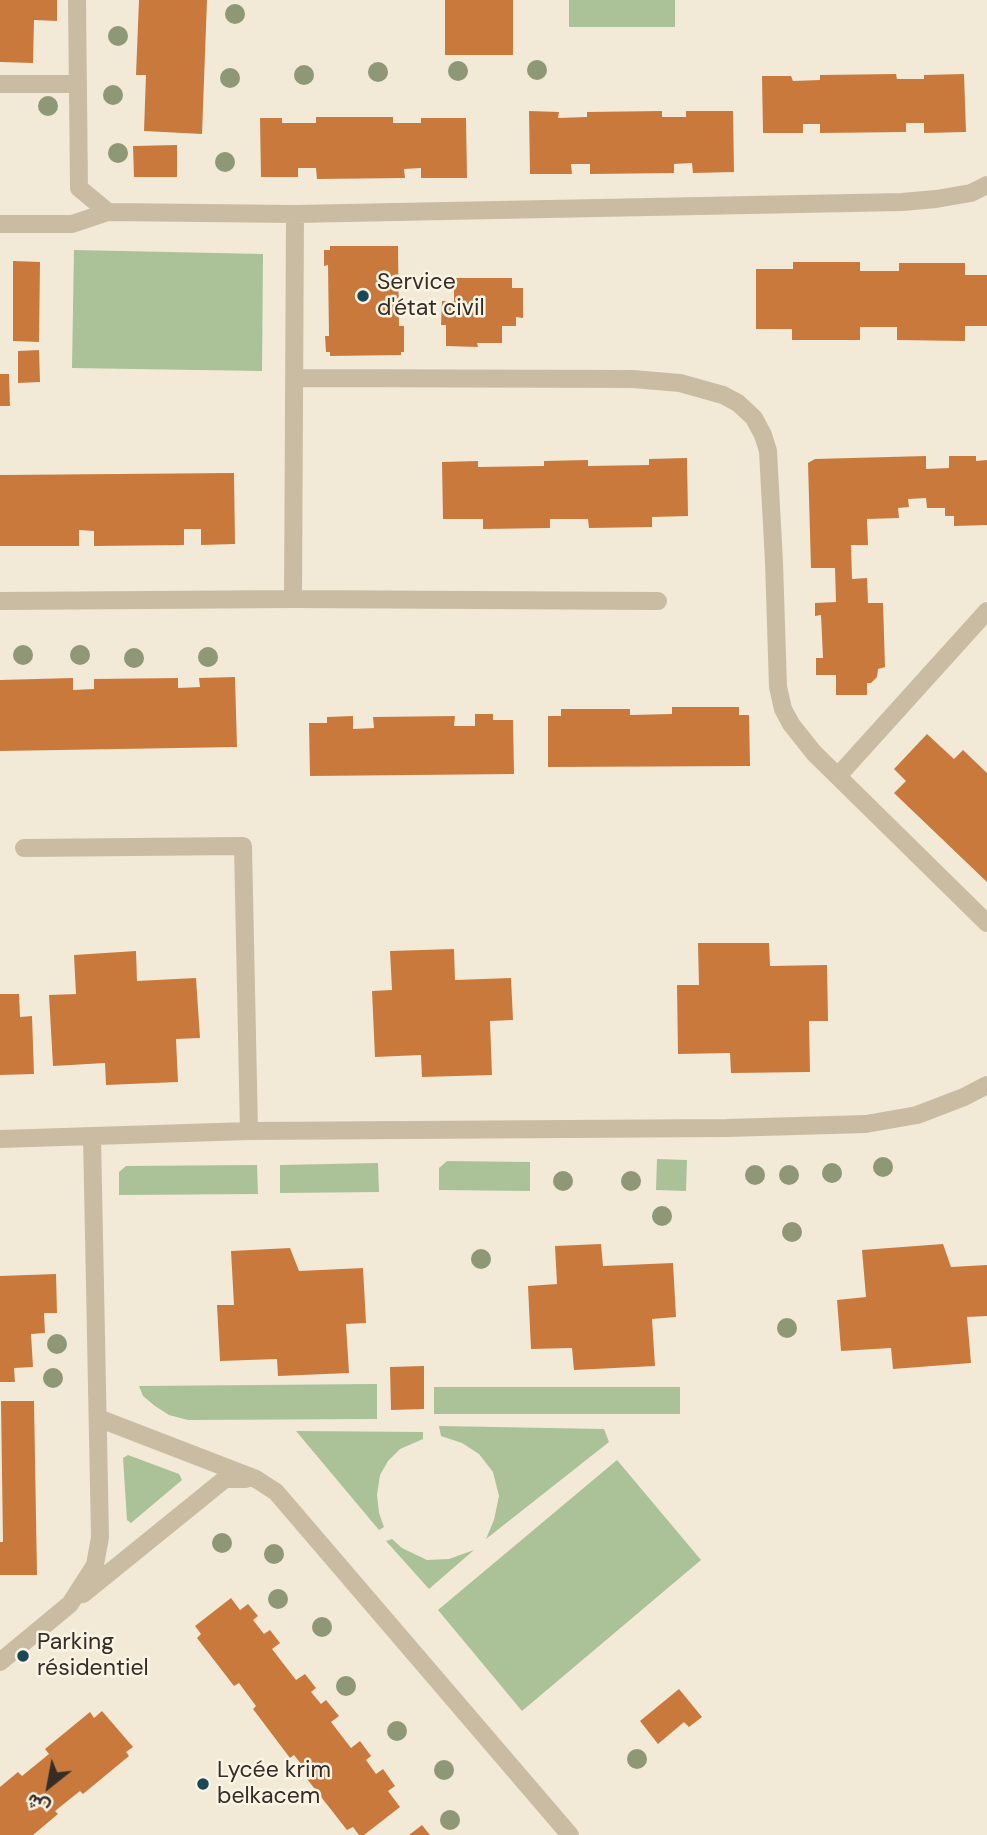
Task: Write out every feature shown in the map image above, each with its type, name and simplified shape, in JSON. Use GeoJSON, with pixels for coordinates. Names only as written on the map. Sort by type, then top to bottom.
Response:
{"type":"FeatureCollection","features":[{"type":"Feature","properties":{"kind":"street"},"geometry":{"type":"LineString","coordinates":[[77,0],[79,188],[108,212]]}},
{"type":"Feature","properties":{"kind":"street"},"geometry":{"type":"LineString","coordinates":[[0,84],[77,84]]}},
{"type":"Feature","properties":{"kind":"street"},"geometry":{"type":"LineString","coordinates":[[0,223],[72,224],[108,212],[295,214],[902,202],[971,193],[987,185]]}},
{"type":"Feature","properties":{"kind":"street"},"geometry":{"type":"LineString","coordinates":[[293,600],[295,214]]}},
{"type":"Feature","properties":{"kind":"street"},"geometry":{"type":"LineString","coordinates":[[294,378],[633,379],[680,383],[723,395],[738,403],[754,418],[768,451],[778,687],[783,709],[802,739],[987,923]]}},
{"type":"Feature","properties":{"kind":"street"},"geometry":{"type":"LineString","coordinates":[[0,601],[658,601]]}},
{"type":"Feature","properties":{"kind":"street"},"geometry":{"type":"LineString","coordinates":[[838,776],[987,611]]}},
{"type":"Feature","properties":{"kind":"street"},"geometry":{"type":"LineString","coordinates":[[24,848],[243,846],[249,1131]]}},
{"type":"Feature","properties":{"kind":"street"},"geometry":{"type":"LineString","coordinates":[[0,1139],[249,1131],[727,1128],[866,1124],[929,1111],[987,1085]]}},
{"type":"Feature","properties":{"kind":"street"},"geometry":{"type":"LineString","coordinates":[[70,1604],[95,1565],[100,1538],[92,1136]]}},
{"type":"Feature","properties":{"kind":"street"},"geometry":{"type":"LineString","coordinates":[[98,1418],[256,1479],[276,1492],[570,1835]]}},
{"type":"Feature","properties":{"kind":"street"},"geometry":{"type":"LineString","coordinates":[[0,1662],[225,1479],[256,1479]]}},
{"type":"Feature","properties":{"kind":"green space"},"geometry":{"type":"Polygon","coordinates":[[[569,0],[675,0],[675,27],[569,27],[569,0]]]}},
{"type":"Feature","properties":{"kind":"green space"},"geometry":{"type":"Polygon","coordinates":[[[74,250],[263,254],[262,371],[72,368],[74,250]]]}},
{"type":"Feature","properties":{"kind":"green space"},"geometry":{"type":"Polygon","coordinates":[[[657,1159],[687,1160],[686,1191],[656,1190],[657,1159]]]}},
{"type":"Feature","properties":{"kind":"green space"},"geometry":{"type":"Polygon","coordinates":[[[447,1161],[530,1162],[530,1191],[439,1190],[439,1168],[447,1161]]]}},
{"type":"Feature","properties":{"kind":"green space"},"geometry":{"type":"Polygon","coordinates":[[[378,1163],[379,1192],[280,1193],[280,1165],[378,1163]]]}},
{"type":"Feature","properties":{"kind":"green space"},"geometry":{"type":"Polygon","coordinates":[[[257,1165],[258,1194],[119,1195],[119,1172],[126,1166],[257,1165]]]}},
{"type":"Feature","properties":{"kind":"green space"},"geometry":{"type":"Polygon","coordinates":[[[377,1384],[377,1419],[188,1420],[169,1415],[155,1406],[143,1396],[139,1386],[377,1384]]]}},
{"type":"Feature","properties":{"kind":"green space"},"geometry":{"type":"Polygon","coordinates":[[[434,1387],[680,1387],[680,1414],[434,1414],[434,1387]]]}},
{"type":"Feature","properties":{"kind":"green space"},"geometry":{"type":"Polygon","coordinates":[[[439,1426],[604,1429],[609,1442],[486,1539],[494,1520],[499,1496],[493,1472],[479,1454],[462,1443],[441,1436],[439,1426]]]}},
{"type":"Feature","properties":{"kind":"green space"},"geometry":{"type":"Polygon","coordinates":[[[296,1431],[423,1432],[423,1439],[400,1449],[388,1461],[380,1475],[377,1495],[384,1527],[379,1530],[296,1431]]]}},
{"type":"Feature","properties":{"kind":"green space"},"geometry":{"type":"Polygon","coordinates":[[[128,1455],[179,1474],[182,1480],[131,1523],[127,1520],[123,1458],[128,1455]]]}},
{"type":"Feature","properties":{"kind":"green space"},"geometry":{"type":"Polygon","coordinates":[[[617,1460],[701,1560],[522,1711],[438,1610],[617,1460]]]}},
{"type":"Feature","properties":{"kind":"green space"},"geometry":{"type":"Polygon","coordinates":[[[392,1539],[402,1548],[427,1560],[449,1559],[474,1550],[429,1589],[386,1541],[392,1539]]]}},
{"type":"Feature","properties":{"kind":"building"},"geometry":{"type":"Polygon","coordinates":[[[0,0],[57,0],[57,21],[34,20],[33,63],[0,62],[0,0]]]}},
{"type":"Feature","properties":{"kind":"building"},"geometry":{"type":"Polygon","coordinates":[[[139,0],[207,0],[202,134],[144,131],[146,75],[136,75],[139,0]]]}},
{"type":"Feature","properties":{"kind":"building"},"geometry":{"type":"Polygon","coordinates":[[[445,0],[513,0],[513,55],[445,55],[445,0]]]}},
{"type":"Feature","properties":{"kind":"building"},"geometry":{"type":"Polygon","coordinates":[[[896,74],[897,79],[924,79],[924,75],[964,74],[966,132],[924,133],[924,123],[906,123],[906,132],[820,133],[820,124],[803,124],[803,133],[763,133],[762,76],[791,76],[793,81],[820,80],[820,75],[896,74]]]}},
{"type":"Feature","properties":{"kind":"building"},"geometry":{"type":"Polygon","coordinates":[[[529,111],[559,112],[558,118],[587,117],[587,112],[662,111],[662,117],[686,117],[686,111],[733,111],[734,172],[693,173],[692,163],[674,164],[674,173],[590,174],[590,164],[571,164],[572,174],[530,174],[529,111]]]}},
{"type":"Feature","properties":{"kind":"building"},"geometry":{"type":"Polygon","coordinates":[[[316,117],[393,117],[393,123],[421,123],[421,118],[466,118],[467,178],[421,178],[421,168],[404,169],[405,178],[317,179],[316,168],[298,168],[298,177],[261,177],[260,118],[282,118],[282,123],[316,123],[316,117]]]}},
{"type":"Feature","properties":{"kind":"building"},"geometry":{"type":"Polygon","coordinates":[[[177,145],[177,177],[134,177],[133,146],[177,145]]]}},
{"type":"Feature","properties":{"kind":"building","name":"Service d'état civil"},"geometry":{"type":"Polygon","coordinates":[[[330,246],[398,246],[399,326],[404,326],[404,352],[401,352],[401,355],[330,356],[330,352],[326,352],[325,336],[329,336],[328,265],[324,266],[324,250],[330,250],[330,246]]]}},
{"type":"Feature","properties":{"kind":"building"},"geometry":{"type":"Polygon","coordinates":[[[13,261],[40,262],[39,342],[13,341],[13,261]]]}},
{"type":"Feature","properties":{"kind":"building"},"geometry":{"type":"Polygon","coordinates":[[[793,262],[860,262],[860,271],[899,271],[899,263],[965,263],[965,275],[987,275],[987,326],[965,326],[965,341],[897,340],[897,327],[860,327],[860,340],[792,340],[792,329],[756,329],[756,269],[793,269],[793,262]]]}},
{"type":"Feature","properties":{"kind":"building"},"geometry":{"type":"Polygon","coordinates":[[[447,278],[512,278],[512,288],[523,288],[523,318],[516,317],[516,326],[502,326],[502,343],[477,343],[478,347],[446,346],[446,325],[441,325],[442,301],[454,301],[454,287],[447,287],[447,278]]]}},
{"type":"Feature","properties":{"kind":"building"},"geometry":{"type":"Polygon","coordinates":[[[39,350],[40,382],[18,383],[18,351],[39,350]]]}},
{"type":"Feature","properties":{"kind":"building"},"geometry":{"type":"Polygon","coordinates":[[[0,374],[9,374],[10,406],[0,406],[0,374]]]}},
{"type":"Feature","properties":{"kind":"building"},"geometry":{"type":"Polygon","coordinates":[[[926,456],[926,469],[949,468],[949,456],[976,456],[976,461],[987,460],[987,525],[954,526],[954,516],[945,516],[945,508],[927,508],[926,498],[908,499],[909,507],[898,508],[899,518],[867,519],[868,545],[851,545],[852,579],[867,578],[868,603],[883,603],[885,667],[878,669],[877,677],[867,683],[867,695],[836,695],[836,675],[816,675],[816,658],[823,658],[821,615],[815,616],[815,603],[836,602],[835,568],[811,568],[808,463],[815,459],[926,456]]]}},
{"type":"Feature","properties":{"kind":"building"},"geometry":{"type":"Polygon","coordinates":[[[687,458],[688,516],[652,517],[652,527],[589,528],[588,519],[550,519],[550,528],[483,529],[483,519],[443,519],[442,462],[478,461],[478,467],[544,466],[544,461],[588,460],[588,466],[649,465],[649,459],[687,458]]]}},
{"type":"Feature","properties":{"kind":"building"},"geometry":{"type":"Polygon","coordinates":[[[234,473],[235,544],[201,545],[201,529],[184,529],[184,545],[94,546],[94,531],[79,530],[79,546],[0,546],[0,475],[234,473]]]}},
{"type":"Feature","properties":{"kind":"building"},"geometry":{"type":"Polygon","coordinates":[[[235,677],[237,747],[0,751],[0,680],[73,678],[73,690],[94,689],[94,679],[178,678],[178,688],[200,687],[199,678],[235,677]]]}},
{"type":"Feature","properties":{"kind":"building"},"geometry":{"type":"Polygon","coordinates":[[[672,707],[739,707],[739,715],[749,715],[750,766],[548,767],[548,716],[561,716],[561,709],[630,709],[630,715],[672,714],[672,707]]]}},
{"type":"Feature","properties":{"kind":"building"},"geometry":{"type":"Polygon","coordinates":[[[475,714],[493,714],[493,720],[513,720],[514,774],[310,776],[309,723],[327,723],[327,717],[353,716],[353,729],[374,728],[373,717],[455,716],[454,726],[475,726],[475,714]]]}},
{"type":"Feature","properties":{"kind":"building"},"geometry":{"type":"Polygon","coordinates":[[[927,734],[954,759],[963,750],[987,773],[987,882],[894,793],[906,781],[894,769],[927,734]]]}},
{"type":"Feature","properties":{"kind":"building"},"geometry":{"type":"Polygon","coordinates":[[[698,943],[769,943],[770,966],[827,965],[828,1021],[809,1021],[810,1072],[731,1073],[730,1053],[678,1054],[677,985],[699,985],[698,943]]]}},
{"type":"Feature","properties":{"kind":"building"},"geometry":{"type":"Polygon","coordinates":[[[454,949],[455,980],[511,978],[513,1020],[490,1021],[492,1075],[422,1077],[421,1055],[375,1057],[372,991],[392,990],[390,951],[454,949]]]}},
{"type":"Feature","properties":{"kind":"building"},"geometry":{"type":"Polygon","coordinates":[[[136,951],[137,981],[196,978],[200,1038],[176,1039],[178,1082],[106,1085],[105,1063],[53,1066],[49,995],[76,994],[74,955],[136,951]]]}},
{"type":"Feature","properties":{"kind":"building"},"geometry":{"type":"Polygon","coordinates":[[[0,994],[19,994],[20,1017],[32,1016],[34,1074],[0,1075],[0,994]]]}},
{"type":"Feature","properties":{"kind":"building"},"geometry":{"type":"Polygon","coordinates":[[[601,1244],[603,1266],[673,1263],[676,1317],[652,1319],[655,1366],[574,1370],[572,1348],[531,1349],[528,1286],[557,1284],[555,1246],[601,1244]]]}},
{"type":"Feature","properties":{"kind":"building"},"geometry":{"type":"Polygon","coordinates":[[[943,1244],[951,1267],[987,1265],[987,1316],[967,1317],[971,1363],[893,1369],[891,1348],[841,1351],[837,1300],[866,1297],[862,1250],[943,1244]]]}},
{"type":"Feature","properties":{"kind":"building"},"geometry":{"type":"Polygon","coordinates":[[[290,1248],[299,1271],[363,1268],[366,1323],[346,1324],[349,1373],[278,1376],[277,1359],[220,1361],[217,1305],[234,1305],[231,1251],[290,1248]]]}},
{"type":"Feature","properties":{"kind":"building"},"geometry":{"type":"Polygon","coordinates":[[[56,1274],[57,1313],[44,1313],[45,1333],[31,1334],[33,1367],[14,1368],[15,1382],[0,1382],[0,1276],[56,1274]]]}},
{"type":"Feature","properties":{"kind":"building"},"geometry":{"type":"Polygon","coordinates":[[[424,1366],[424,1409],[391,1410],[390,1367],[424,1366]]]}},
{"type":"Feature","properties":{"kind":"building"},"geometry":{"type":"Polygon","coordinates":[[[1,1401],[34,1401],[37,1575],[0,1575],[0,1542],[3,1542],[1,1401]]]}},
{"type":"Feature","properties":{"kind":"building"},"geometry":{"type":"Polygon","coordinates":[[[231,1598],[240,1610],[248,1604],[258,1616],[253,1620],[264,1634],[270,1630],[280,1643],[272,1649],[296,1680],[305,1674],[316,1688],[311,1692],[321,1704],[326,1700],[339,1716],[331,1722],[351,1748],[360,1741],[371,1756],[366,1760],[376,1774],[383,1769],[395,1786],[388,1791],[400,1807],[364,1835],[359,1835],[353,1827],[347,1830],[307,1779],[311,1777],[294,1755],[290,1758],[253,1709],[256,1706],[239,1683],[234,1686],[197,1638],[201,1634],[195,1626],[231,1598]]]}},
{"type":"Feature","properties":{"kind":"building"},"geometry":{"type":"Polygon","coordinates":[[[679,1689],[702,1717],[689,1727],[684,1722],[658,1744],[640,1721],[679,1689]]]}},
{"type":"Feature","properties":{"kind":"building"},"geometry":{"type":"Polygon","coordinates":[[[102,1711],[133,1747],[126,1752],[129,1756],[83,1794],[80,1791],[55,1811],[58,1814],[33,1835],[0,1835],[0,1787],[18,1772],[22,1776],[49,1754],[45,1749],[90,1712],[94,1718],[102,1711]]]}},
{"type":"Feature","properties":{"kind":"building"},"geometry":{"type":"Polygon","coordinates":[[[422,1825],[430,1835],[409,1835],[422,1825]]]}},
{"type":"Feature","properties":{"kind":"place","name":"Service d'état civil"},"geometry":{"type":"Point","coordinates":[363,296]}},
{"type":"Feature","properties":{"kind":"place","name":"Parking résidentiel"},"geometry":{"type":"Point","coordinates":[23,1656]}},
{"type":"Feature","properties":{"kind":"place","name":"Lycée krim belkacem"},"geometry":{"type":"Point","coordinates":[203,1784]}}]}
